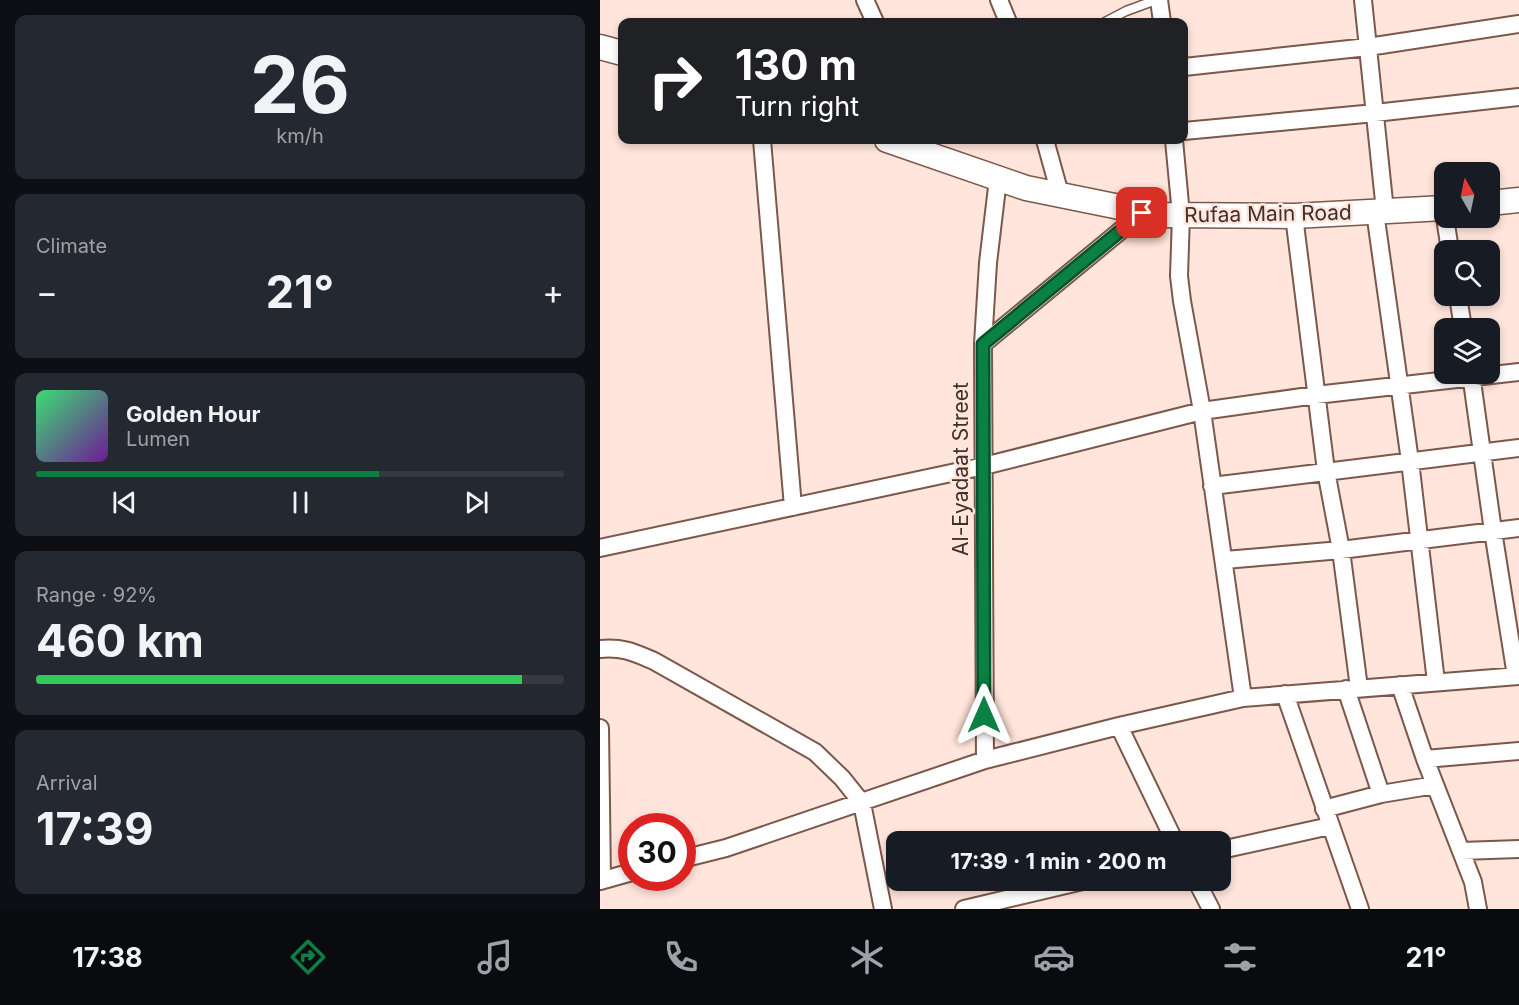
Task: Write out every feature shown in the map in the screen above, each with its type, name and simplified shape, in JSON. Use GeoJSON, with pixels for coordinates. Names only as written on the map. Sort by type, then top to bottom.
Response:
{"type":"FeatureCollection","features":[{"type":"Feature","properties":{"kind":"street"},"geometry":{"type":"LineString","coordinates":[[865,0],[873,18]]}},
{"type":"Feature","properties":{"kind":"street"},"geometry":{"type":"LineString","coordinates":[[999,0],[1006,18]]}},
{"type":"Feature","properties":{"kind":"street"},"geometry":{"type":"LineString","coordinates":[[1157,0],[1161,18]]}},
{"type":"Feature","properties":{"kind":"street"},"geometry":{"type":"LineString","coordinates":[[1362,0],[1375,113],[1380,211],[1436,682]]}},
{"type":"Feature","properties":{"kind":"street"},"geometry":{"type":"LineString","coordinates":[[1188,67],[1368,47],[1519,24]]}},
{"type":"Feature","properties":{"kind":"street"},"geometry":{"type":"LineString","coordinates":[[600,47],[618,52]]}},
{"type":"Feature","properties":{"kind":"street"},"geometry":{"type":"LineString","coordinates":[[1188,131],[1519,97]]}},
{"type":"Feature","properties":{"kind":"street"},"geometry":{"type":"LineString","coordinates":[[762,144],[793,507]]}},
{"type":"Feature","properties":{"kind":"street","name":"Rufaa Main Road"},"geometry":{"type":"LineString","coordinates":[[902,144],[1026,188],[1142,213],[1294,216],[1380,211],[1434,212]]}},
{"type":"Feature","properties":{"kind":"street"},"geometry":{"type":"LineString","coordinates":[[1045,144],[1060,194]]}},
{"type":"Feature","properties":{"kind":"street"},"geometry":{"type":"LineString","coordinates":[[1174,144],[1181,215],[1179,276],[1202,411],[1243,698]]}},
{"type":"Feature","properties":{"kind":"street","name":"Al-Eyadaat Street"},"geometry":{"type":"LineString","coordinates":[[985,760],[983,344],[985,293],[998,178]]}},
{"type":"Feature","properties":{"kind":"street"},"geometry":{"type":"LineString","coordinates":[[1500,202],[1519,200]]}},
{"type":"Feature","properties":{"kind":"street"},"geometry":{"type":"LineString","coordinates":[[983,344],[1142,213]]}},
{"type":"Feature","properties":{"kind":"street"},"geometry":{"type":"LineString","coordinates":[[1294,216],[1326,471],[1341,550],[1352,688],[1381,794]]}},
{"type":"Feature","properties":{"kind":"street"},"geometry":{"type":"LineString","coordinates":[[1500,374],[1519,372]]}},
{"type":"Feature","properties":{"kind":"street"},"geometry":{"type":"LineString","coordinates":[[600,548],[984,466],[1202,411],[1434,381]]}},
{"type":"Feature","properties":{"kind":"street"},"geometry":{"type":"LineString","coordinates":[[696,856],[726,849],[862,803],[918,781],[985,760],[1243,698],[1517,676],[1472,384]]}},
{"type":"Feature","properties":{"kind":"street"},"geometry":{"type":"LineString","coordinates":[[1212,486],[1519,448]]}},
{"type":"Feature","properties":{"kind":"street"},"geometry":{"type":"LineString","coordinates":[[1224,560],[1341,550],[1519,528]]}},
{"type":"Feature","properties":{"kind":"street"},"geometry":{"type":"LineString","coordinates":[[600,649],[627,649],[654,661],[814,752],[842,778],[862,803],[883,909]]}},
{"type":"Feature","properties":{"kind":"street"},"geometry":{"type":"LineString","coordinates":[[1400,685],[1425,759],[1473,882],[1478,909]]}},
{"type":"Feature","properties":{"kind":"street"},"geometry":{"type":"LineString","coordinates":[[1284,694],[1359,909]]}},
{"type":"Feature","properties":{"kind":"street"},"geometry":{"type":"LineString","coordinates":[[1119,726],[1171,831]]}},
{"type":"Feature","properties":{"kind":"street"},"geometry":{"type":"LineString","coordinates":[[600,728],[601,880],[618,876]]}},
{"type":"Feature","properties":{"kind":"street"},"geometry":{"type":"LineString","coordinates":[[1425,759],[1519,751]]}},
{"type":"Feature","properties":{"kind":"street"},"geometry":{"type":"LineString","coordinates":[[1323,809],[1381,794],[1435,785]]}},
{"type":"Feature","properties":{"kind":"street"},"geometry":{"type":"LineString","coordinates":[[1231,848],[1330,826]]}},
{"type":"Feature","properties":{"kind":"street"},"geometry":{"type":"LineString","coordinates":[[1461,851],[1519,849]]}},
{"type":"Feature","properties":{"kind":"street"},"geometry":{"type":"LineString","coordinates":[[964,909],[1040,891]]}},
{"type":"Feature","properties":{"kind":"street"},"geometry":{"type":"LineString","coordinates":[[1202,891],[1211,909]]}},
{"type":"Feature","properties":{"kind":"lane"},"geometry":{"type":"LineString","coordinates":[[1113,18],[1126,10],[1157,0]]}},
{"type":"Feature","properties":{"kind":"route"},"geometry":{"type":"LineString","coordinates":[[984,715],[983,344],[1142,213]]}}]}
